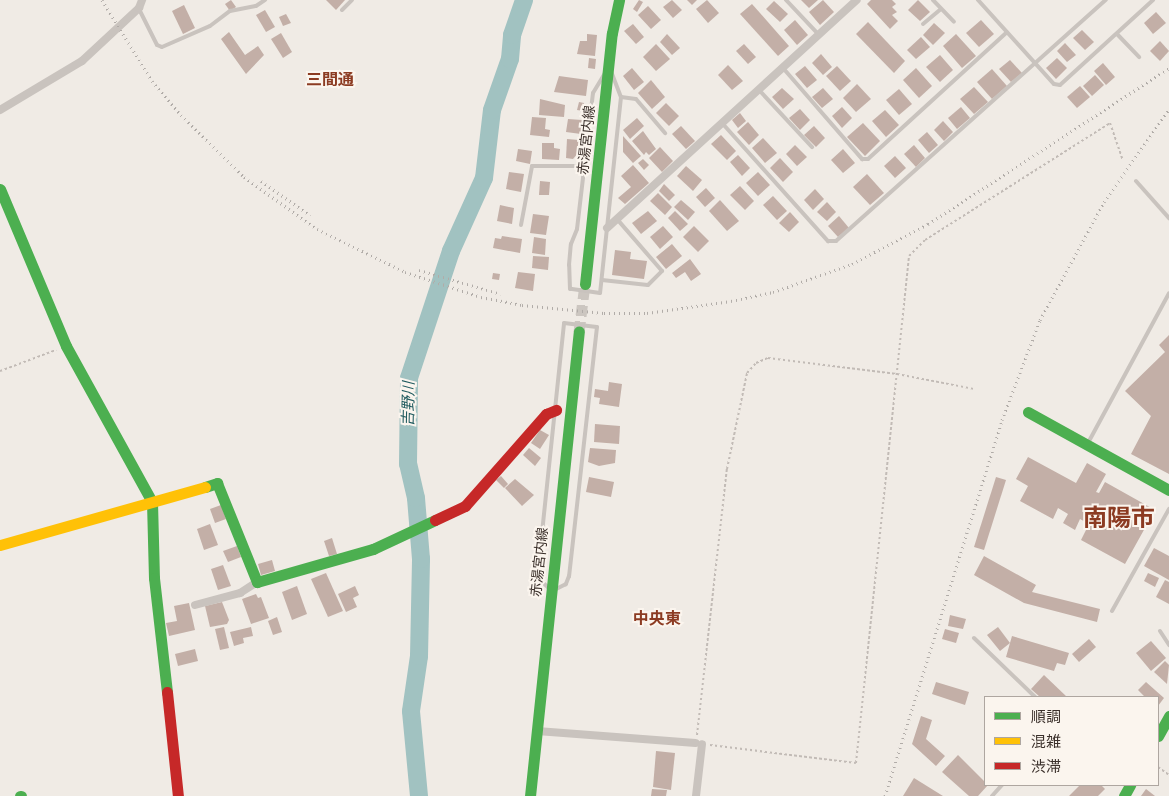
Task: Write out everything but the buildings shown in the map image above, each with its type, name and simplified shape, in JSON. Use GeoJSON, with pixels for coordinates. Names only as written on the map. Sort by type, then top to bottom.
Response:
{"type":"FeatureCollection","features":[{"type":"Feature","properties":{"kind":"main road","name":"赤湯宮内線"},"geometry":{"type":"LineString","coordinates":[[585,284],[609,66],[619,0]]}},
{"type":"Feature","properties":{"kind":"main road"},"geometry":{"type":"LineString","coordinates":[[0,189],[66,346],[152,502],[154,578],[178,796]]}},
{"type":"Feature","properties":{"kind":"main road","name":"赤湯宮内線"},"geometry":{"type":"LineString","coordinates":[[530,796],[579,332]]}},
{"type":"Feature","properties":{"kind":"main road"},"geometry":{"type":"LineString","coordinates":[[0,545],[217,483],[257,582],[373,549],[451,515],[465,506],[546,414],[556,410]]}},
{"type":"Feature","properties":{"kind":"main road"},"geometry":{"type":"LineString","coordinates":[[1028,412],[1169,490]]}},
{"type":"Feature","properties":{"kind":"main road"},"geometry":{"type":"LineString","coordinates":[[1159,734],[1169,716]]}},
{"type":"Feature","properties":{"kind":"street"},"geometry":{"type":"LineString","coordinates":[[0,110],[82,62],[139,8],[142,0]]}},
{"type":"Feature","properties":{"kind":"street"},"geometry":{"type":"LineString","coordinates":[[607,228],[616,217],[857,0]]}},
{"type":"Feature","properties":{"kind":"street"},"geometry":{"type":"LineString","coordinates":[[195,604],[240,593],[257,582]]}},
{"type":"Feature","properties":{"kind":"street"},"geometry":{"type":"LineString","coordinates":[[537,731],[699,744],[696,796]]}},
{"type":"Feature","properties":{"kind":"lane"},"geometry":{"type":"LineString","coordinates":[[139,8],[157,45],[162,47],[210,26],[230,11],[256,6],[265,0]]}},
{"type":"Feature","properties":{"kind":"lane"},"geometry":{"type":"LineString","coordinates":[[342,10],[352,0]]}},
{"type":"Feature","properties":{"kind":"lane"},"geometry":{"type":"LineString","coordinates":[[786,0],[818,34]]}},
{"type":"Feature","properties":{"kind":"lane"},"geometry":{"type":"LineString","coordinates":[[933,0],[954,22]]}},
{"type":"Feature","properties":{"kind":"lane"},"geometry":{"type":"LineString","coordinates":[[978,0],[1054,84],[1060,85],[1153,0]]}},
{"type":"Feature","properties":{"kind":"lane"},"geometry":{"type":"LineString","coordinates":[[722,123],[828,241],[836,241],[1106,0]]}},
{"type":"Feature","properties":{"kind":"lane"},"geometry":{"type":"LineString","coordinates":[[923,24],[941,8]]}},
{"type":"Feature","properties":{"kind":"lane"},"geometry":{"type":"LineString","coordinates":[[782,67],[862,159],[868,159],[1007,32]]}},
{"type":"Feature","properties":{"kind":"lane"},"geometry":{"type":"LineString","coordinates":[[1117,34],[1139,57]]}},
{"type":"Feature","properties":{"kind":"lane"},"geometry":{"type":"LineString","coordinates":[[609,66],[621,97],[600,293],[570,290],[571,244],[577,229],[593,93],[609,66]]}},
{"type":"Feature","properties":{"kind":"lane"},"geometry":{"type":"LineString","coordinates":[[758,89],[812,147]]}},
{"type":"Feature","properties":{"kind":"lane"},"geometry":{"type":"LineString","coordinates":[[621,97],[636,99],[665,133]]}},
{"type":"Feature","properties":{"kind":"lane"},"geometry":{"type":"LineString","coordinates":[[521,225],[532,166],[583,166]]}},
{"type":"Feature","properties":{"kind":"lane"},"geometry":{"type":"LineString","coordinates":[[1136,182],[1169,218]]}},
{"type":"Feature","properties":{"kind":"lane"},"geometry":{"type":"LineString","coordinates":[[602,280],[648,285],[662,271],[616,217]]}},
{"type":"Feature","properties":{"kind":"lane"},"geometry":{"type":"LineString","coordinates":[[1087,444],[1169,293]]}},
{"type":"Feature","properties":{"kind":"lane"},"geometry":{"type":"LineString","coordinates":[[564,323],[597,327],[569,576],[566,584],[552,591],[540,580],[538,571],[564,323]]}},
{"type":"Feature","properties":{"kind":"lane"},"geometry":{"type":"LineString","coordinates":[[1112,611],[1169,509]]}},
{"type":"Feature","properties":{"kind":"lane"},"geometry":{"type":"LineString","coordinates":[[1160,631],[1169,645]]}},
{"type":"Feature","properties":{"kind":"lane"},"geometry":{"type":"LineString","coordinates":[[974,638],[1033,696]]}},
{"type":"Feature","properties":{"kind":"lane"},"geometry":{"type":"LineString","coordinates":[[992,796],[1001,786]]}},
{"type":"Feature","properties":{"kind":"path"},"geometry":{"type":"LineString","coordinates":[[974,389],[897,374],[768,358],[756,363],[747,373],[727,469],[699,744],[856,762],[897,374],[909,256],[914,247],[1110,123],[1123,160]]}},
{"type":"Feature","properties":{"kind":"path"},"geometry":{"type":"LineString","coordinates":[[0,371],[66,346]]}},
{"type":"Feature","properties":{"kind":"waterway","name":"吉野川"},"geometry":{"type":"LineString","coordinates":[[419,796],[411,711],[419,656],[421,559],[416,498],[408,464],[409,378],[451,251],[484,178],[492,110],[510,59],[512,35],[524,0]]}},
{"type":"Feature","properties":{"kind":"tunnel"},"geometry":{"type":"LineString","coordinates":[[579,332],[585,284]]}},
{"type":"Feature","properties":{"kind":"railway"},"geometry":{"type":"LineString","coordinates":[[102,0],[152,81],[181,115],[244,177],[317,229],[405,272],[481,297],[522,305],[604,313],[647,313],[731,301],[773,292],[852,264],[928,224],[1169,68]]}},
{"type":"Feature","properties":{"kind":"railway"},"geometry":{"type":"LineString","coordinates":[[885,796],[1002,420],[1040,320],[1104,202],[1169,109]]}},
{"type":"Feature","properties":{"kind":"railway"},"geometry":{"type":"LineString","coordinates":[[261,181],[310,215]]}},
{"type":"Feature","properties":{"kind":"railway"},"geometry":{"type":"LineString","coordinates":[[419,270],[501,294]]}},
{"type":"Feature","properties":{"kind":"traffic: fast"},"geometry":{"type":"LineString","coordinates":[[585,284],[612,33],[619,0]]}},
{"type":"Feature","properties":{"kind":"traffic: fast"},"geometry":{"type":"LineString","coordinates":[[0,189],[66,346],[152,502],[154,578],[167,692]]}},
{"type":"Feature","properties":{"kind":"traffic: fast"},"geometry":{"type":"LineString","coordinates":[[530,796],[579,332]]}},
{"type":"Feature","properties":{"kind":"traffic: fast"},"geometry":{"type":"LineString","coordinates":[[1028,412],[1169,490]]}},
{"type":"Feature","properties":{"kind":"traffic: fast"},"geometry":{"type":"LineString","coordinates":[[205,487],[217,483],[257,582],[373,549],[435,520]]}},
{"type":"Feature","properties":{"kind":"traffic: fast"},"geometry":{"type":"LineString","coordinates":[[1159,734],[1169,716]]}},
{"type":"Feature","properties":{"kind":"traffic: fast"},"geometry":{"type":"LineString","coordinates":[[1124,796],[1129,786]]}},
{"type":"Feature","properties":{"kind":"traffic: slow"},"geometry":{"type":"LineString","coordinates":[[0,545],[205,487]]}},
{"type":"Feature","properties":{"kind":"traffic: jam"},"geometry":{"type":"LineString","coordinates":[[435,520],[465,506],[546,414],[556,410]]}},
{"type":"Feature","properties":{"kind":"traffic: jam"},"geometry":{"type":"LineString","coordinates":[[167,692],[178,796]]}},
{"type":"Feature","properties":{"kind":"district","name":"三間通"},"geometry":{"type":"Point","coordinates":[330,80]}},
{"type":"Feature","properties":{"kind":"district","name":"南陽市"},"geometry":{"type":"Point","coordinates":[1119,519]}},
{"type":"Feature","properties":{"kind":"district","name":"中央東"},"geometry":{"type":"Point","coordinates":[657,619]}}]}
